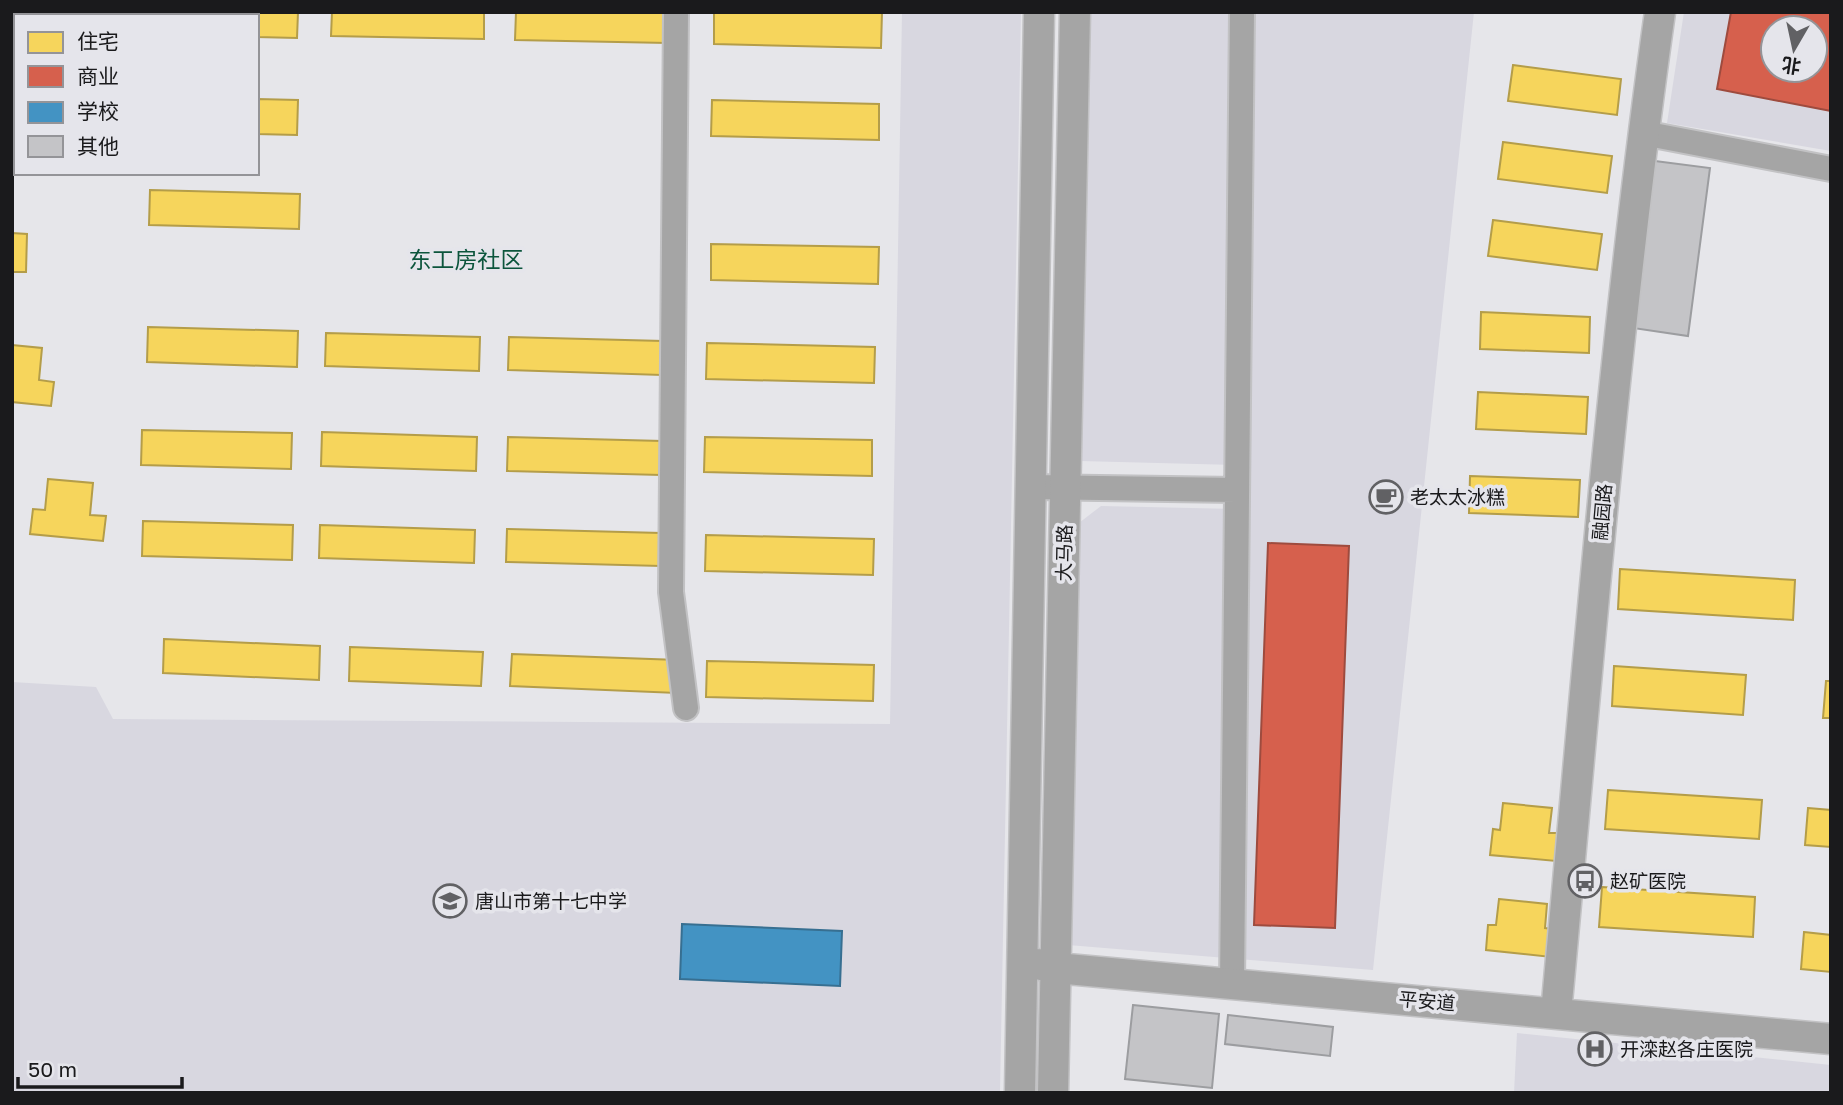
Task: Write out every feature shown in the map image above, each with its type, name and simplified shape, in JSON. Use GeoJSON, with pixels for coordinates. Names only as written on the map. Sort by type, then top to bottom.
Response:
{"type":"FeatureCollection","features":[{"type":"Feature","properties":{"kind":"street"},"geometry":{"type":"LineString","coordinates":[[676,12],[671,592],[686,708]]}},
{"type":"Feature","properties":{"kind":"street","name":"大马路"},"geometry":{"type":"LineString","coordinates":[[1020,1093],[1039,12]]}},
{"type":"Feature","properties":{"kind":"street","name":"大马路"},"geometry":{"type":"LineString","coordinates":[[1053,1093],[1075,12]]}},
{"type":"Feature","properties":{"kind":"street"},"geometry":{"type":"LineString","coordinates":[[1232,984],[1242,12]]}},
{"type":"Feature","properties":{"kind":"street","name":"融园路"},"geometry":{"type":"LineString","coordinates":[[1556,1013],[1615,380],[1643,133],[1661,12]]}},
{"type":"Feature","properties":{"kind":"street"},"geometry":{"type":"LineString","coordinates":[[1643,133],[1831,169]]}},
{"type":"Feature","properties":{"kind":"street"},"geometry":{"type":"LineString","coordinates":[[1031,486],[1236,490]]}},
{"type":"Feature","properties":{"kind":"street","name":"平安道"},"geometry":{"type":"LineString","coordinates":[[1023,960],[1056,968],[1831,1039]]}},
{"type":"Feature","properties":{"kind":"shaded area","name":"唐山市第十七中学"},"geometry":{"type":"Polygon","coordinates":[[[902,12],[1021,12],[1000,1091],[12,1093],[12,682],[96,687],[113,719],[890,724],[902,12]]]}},
{"type":"Feature","properties":{"kind":"shaded area"},"geometry":{"type":"Polygon","coordinates":[[[1089,12],[1474,12],[1373,970],[1068,945],[1075,526],[1101,506],[1236,509],[1236,465],[1080,461],[1089,12]]]}},
{"type":"Feature","properties":{"kind":"shaded area"},"geometry":{"type":"Polygon","coordinates":[[[1684,12],[1831,12],[1831,151],[1667,123],[1684,12]]]}},
{"type":"Feature","properties":{"kind":"shaded area","name":"开滦赵各庄医院"},"geometry":{"type":"Polygon","coordinates":[[[1517,1033],[1831,1065],[1831,1093],[1514,1093],[1517,1033]]]}},
{"type":"Feature","properties":{"kind":"building: 住宅"},"geometry":{"type":"Polygon","coordinates":[[[12,12],[117,12],[14,14],[12,35],[12,12]]]}},
{"type":"Feature","properties":{"kind":"building: 住宅"},"geometry":{"type":"Polygon","coordinates":[[[298,12],[297,38],[259,37],[259,14],[148,14],[298,12]]]}},
{"type":"Feature","properties":{"kind":"building: 住宅"},"geometry":{"type":"Polygon","coordinates":[[[332,12],[484,12],[484,39],[331,36],[332,12]]]}},
{"type":"Feature","properties":{"kind":"building: 住宅"},"geometry":{"type":"Polygon","coordinates":[[[516,12],[669,12],[668,43],[515,40],[516,12]]]}},
{"type":"Feature","properties":{"kind":"building: 住宅"},"geometry":{"type":"Polygon","coordinates":[[[714,12],[882,12],[881,48],[714,44],[714,12]]]}},
{"type":"Feature","properties":{"kind":"building: 住宅"},"geometry":{"type":"Polygon","coordinates":[[[1513,65],[1621,79],[1617,115],[1508,101],[1513,65]]]}},
{"type":"Feature","properties":{"kind":"building: 住宅"},"geometry":{"type":"Polygon","coordinates":[[[12,94],[14,94],[14,130],[12,94]]]}},
{"type":"Feature","properties":{"kind":"building: 住宅"},"geometry":{"type":"Polygon","coordinates":[[[259,99],[298,100],[297,135],[259,134],[259,99]]]}},
{"type":"Feature","properties":{"kind":"building: 住宅"},"geometry":{"type":"Polygon","coordinates":[[[712,100],[879,104],[879,140],[711,136],[712,100]]]}},
{"type":"Feature","properties":{"kind":"building: 住宅"},"geometry":{"type":"Polygon","coordinates":[[[1503,142],[1612,156],[1607,193],[1498,179],[1503,142]]]}},
{"type":"Feature","properties":{"kind":"building: 住宅"},"geometry":{"type":"Polygon","coordinates":[[[150,190],[300,194],[299,229],[149,225],[150,190]]]}},
{"type":"Feature","properties":{"kind":"building: 住宅"},"geometry":{"type":"Polygon","coordinates":[[[1493,220],[1602,234],[1597,270],[1488,256],[1493,220]]]}},
{"type":"Feature","properties":{"kind":"building: 住宅"},"geometry":{"type":"Polygon","coordinates":[[[12,233],[27,234],[26,272],[12,272],[12,233]]]}},
{"type":"Feature","properties":{"kind":"building: 住宅"},"geometry":{"type":"Polygon","coordinates":[[[711,244],[879,247],[878,284],[711,280],[711,244]]]}},
{"type":"Feature","properties":{"kind":"building: 住宅"},"geometry":{"type":"Polygon","coordinates":[[[1481,312],[1590,317],[1589,353],[1480,349],[1481,312]]]}},
{"type":"Feature","properties":{"kind":"building: 住宅"},"geometry":{"type":"Polygon","coordinates":[[[148,327],[298,331],[297,367],[147,362],[148,327]]]}},
{"type":"Feature","properties":{"kind":"building: 住宅"},"geometry":{"type":"Polygon","coordinates":[[[326,333],[480,337],[479,371],[325,366],[326,333]]]}},
{"type":"Feature","properties":{"kind":"building: 住宅"},"geometry":{"type":"Polygon","coordinates":[[[509,337],[663,341],[662,375],[508,370],[509,337]]]}},
{"type":"Feature","properties":{"kind":"building: 住宅"},"geometry":{"type":"Polygon","coordinates":[[[707,343],[875,347],[874,383],[706,379],[707,343]]]}},
{"type":"Feature","properties":{"kind":"building: 住宅"},"geometry":{"type":"Polygon","coordinates":[[[12,345],[42,348],[39,380],[54,382],[51,406],[12,402],[12,345]]]}},
{"type":"Feature","properties":{"kind":"building: 住宅"},"geometry":{"type":"Polygon","coordinates":[[[1478,392],[1588,397],[1586,434],[1476,429],[1478,392]]]}},
{"type":"Feature","properties":{"kind":"building: 住宅"},"geometry":{"type":"Polygon","coordinates":[[[142,430],[292,433],[291,469],[141,465],[142,430]]]}},
{"type":"Feature","properties":{"kind":"building: 住宅"},"geometry":{"type":"Polygon","coordinates":[[[322,432],[477,437],[476,471],[321,466],[322,432]]]}},
{"type":"Feature","properties":{"kind":"building: 住宅"},"geometry":{"type":"Polygon","coordinates":[[[508,437],[662,441],[661,475],[507,471],[508,437]]]}},
{"type":"Feature","properties":{"kind":"building: 住宅"},"geometry":{"type":"Polygon","coordinates":[[[705,437],[872,440],[872,476],[704,472],[705,437]]]}},
{"type":"Feature","properties":{"kind":"building: 住宅"},"geometry":{"type":"Polygon","coordinates":[[[1470,476],[1580,480],[1578,517],[1469,513],[1470,476]]]}},
{"type":"Feature","properties":{"kind":"building: 住宅"},"geometry":{"type":"Polygon","coordinates":[[[48,479],[93,483],[90,515],[106,516],[103,541],[30,534],[33,509],[45,510],[48,479]]]}},
{"type":"Feature","properties":{"kind":"building: 住宅"},"geometry":{"type":"Polygon","coordinates":[[[143,521],[293,525],[292,560],[142,556],[143,521]]]}},
{"type":"Feature","properties":{"kind":"building: 住宅"},"geometry":{"type":"Polygon","coordinates":[[[320,525],[475,530],[474,563],[319,558],[320,525]]]}},
{"type":"Feature","properties":{"kind":"building: 住宅"},"geometry":{"type":"Polygon","coordinates":[[[507,529],[661,533],[661,566],[506,562],[507,529]]]}},
{"type":"Feature","properties":{"kind":"building: 住宅"},"geometry":{"type":"Polygon","coordinates":[[[706,535],[874,539],[873,575],[705,571],[706,535]]]}},
{"type":"Feature","properties":{"kind":"building: 住宅"},"geometry":{"type":"Polygon","coordinates":[[[1620,569],[1795,580],[1793,620],[1618,609],[1620,569]]]}},
{"type":"Feature","properties":{"kind":"building: 住宅"},"geometry":{"type":"Polygon","coordinates":[[[164,639],[320,646],[319,680],[163,673],[164,639]]]}},
{"type":"Feature","properties":{"kind":"building: 住宅"},"geometry":{"type":"Polygon","coordinates":[[[350,647],[483,652],[481,686],[349,681],[350,647]]]}},
{"type":"Feature","properties":{"kind":"building: 住宅"},"geometry":{"type":"Polygon","coordinates":[[[512,654],[678,660],[677,693],[510,686],[512,654]]]}},
{"type":"Feature","properties":{"kind":"building: 住宅"},"geometry":{"type":"Polygon","coordinates":[[[707,661],[874,665],[873,701],[706,697],[707,661]]]}},
{"type":"Feature","properties":{"kind":"building: 住宅"},"geometry":{"type":"Polygon","coordinates":[[[1614,666],[1746,675],[1743,715],[1612,706],[1614,666]]]}},
{"type":"Feature","properties":{"kind":"building: 住宅"},"geometry":{"type":"Polygon","coordinates":[[[1826,681],[1831,681],[1831,718],[1823,718],[1826,681]]]}},
{"type":"Feature","properties":{"kind":"building: 住宅"},"geometry":{"type":"Polygon","coordinates":[[[1608,790],[1762,800],[1759,839],[1605,829],[1608,790]]]}},
{"type":"Feature","properties":{"kind":"building: 住宅"},"geometry":{"type":"Polygon","coordinates":[[[1503,803],[1552,808],[1549,833],[1558,833],[1556,861],[1490,855],[1493,829],[1500,830],[1503,803]]]}},
{"type":"Feature","properties":{"kind":"building: 住宅"},"geometry":{"type":"Polygon","coordinates":[[[1808,808],[1831,810],[1831,847],[1805,845],[1808,808]]]}},
{"type":"Feature","properties":{"kind":"building: 住宅"},"geometry":{"type":"Polygon","coordinates":[[[1602,887],[1755,897],[1753,937],[1599,927],[1602,887]]]}},
{"type":"Feature","properties":{"kind":"building: 住宅"},"geometry":{"type":"Polygon","coordinates":[[[1499,899],[1547,904],[1545,928],[1554,929],[1551,957],[1486,950],[1488,925],[1496,925],[1499,899]]]}},
{"type":"Feature","properties":{"kind":"building: 住宅"},"geometry":{"type":"Polygon","coordinates":[[[1804,932],[1831,935],[1831,972],[1801,969],[1804,932]]]}},
{"type":"Feature","properties":{"kind":"building: 商业"},"geometry":{"type":"Polygon","coordinates":[[[1731,12],[1831,12],[1831,111],[1717,89],[1731,12]]]}},
{"type":"Feature","properties":{"kind":"building: 商业"},"geometry":{"type":"Polygon","coordinates":[[[1268,543],[1349,546],[1335,928],[1254,925],[1268,543]]]}},
{"type":"Feature","properties":{"kind":"building: 学校"},"geometry":{"type":"Polygon","coordinates":[[[682,924],[842,931],[840,986],[680,979],[682,924]]]}},
{"type":"Feature","properties":{"kind":"building: 其他"},"geometry":{"type":"Polygon","coordinates":[[[1655,161],[1710,168],[1688,336],[1633,328],[1655,161]]]}},
{"type":"Feature","properties":{"kind":"building: 其他"},"geometry":{"type":"Polygon","coordinates":[[[1133,1005],[1219,1014],[1212,1088],[1125,1079],[1133,1005]]]}},
{"type":"Feature","properties":{"kind":"building: 其他"},"geometry":{"type":"Polygon","coordinates":[[[1228,1015],[1333,1027],[1330,1056],[1225,1044],[1228,1015]]]}},
{"type":"Feature","properties":{"kind":"place","name":"老太太冰糕"},"geometry":{"type":"Point","coordinates":[1386,497]}},
{"type":"Feature","properties":{"kind":"place","name":"赵矿医院"},"geometry":{"type":"Point","coordinates":[1585,881]}},
{"type":"Feature","properties":{"kind":"place","name":"唐山市第十七中学"},"geometry":{"type":"Point","coordinates":[450,901]}},
{"type":"Feature","properties":{"kind":"place","name":"开滦赵各庄医院"},"geometry":{"type":"Point","coordinates":[1595,1049]}},
{"type":"Feature","properties":{"kind":"district","name":"东工房社区"},"geometry":{"type":"Point","coordinates":[466,260]}}]}
